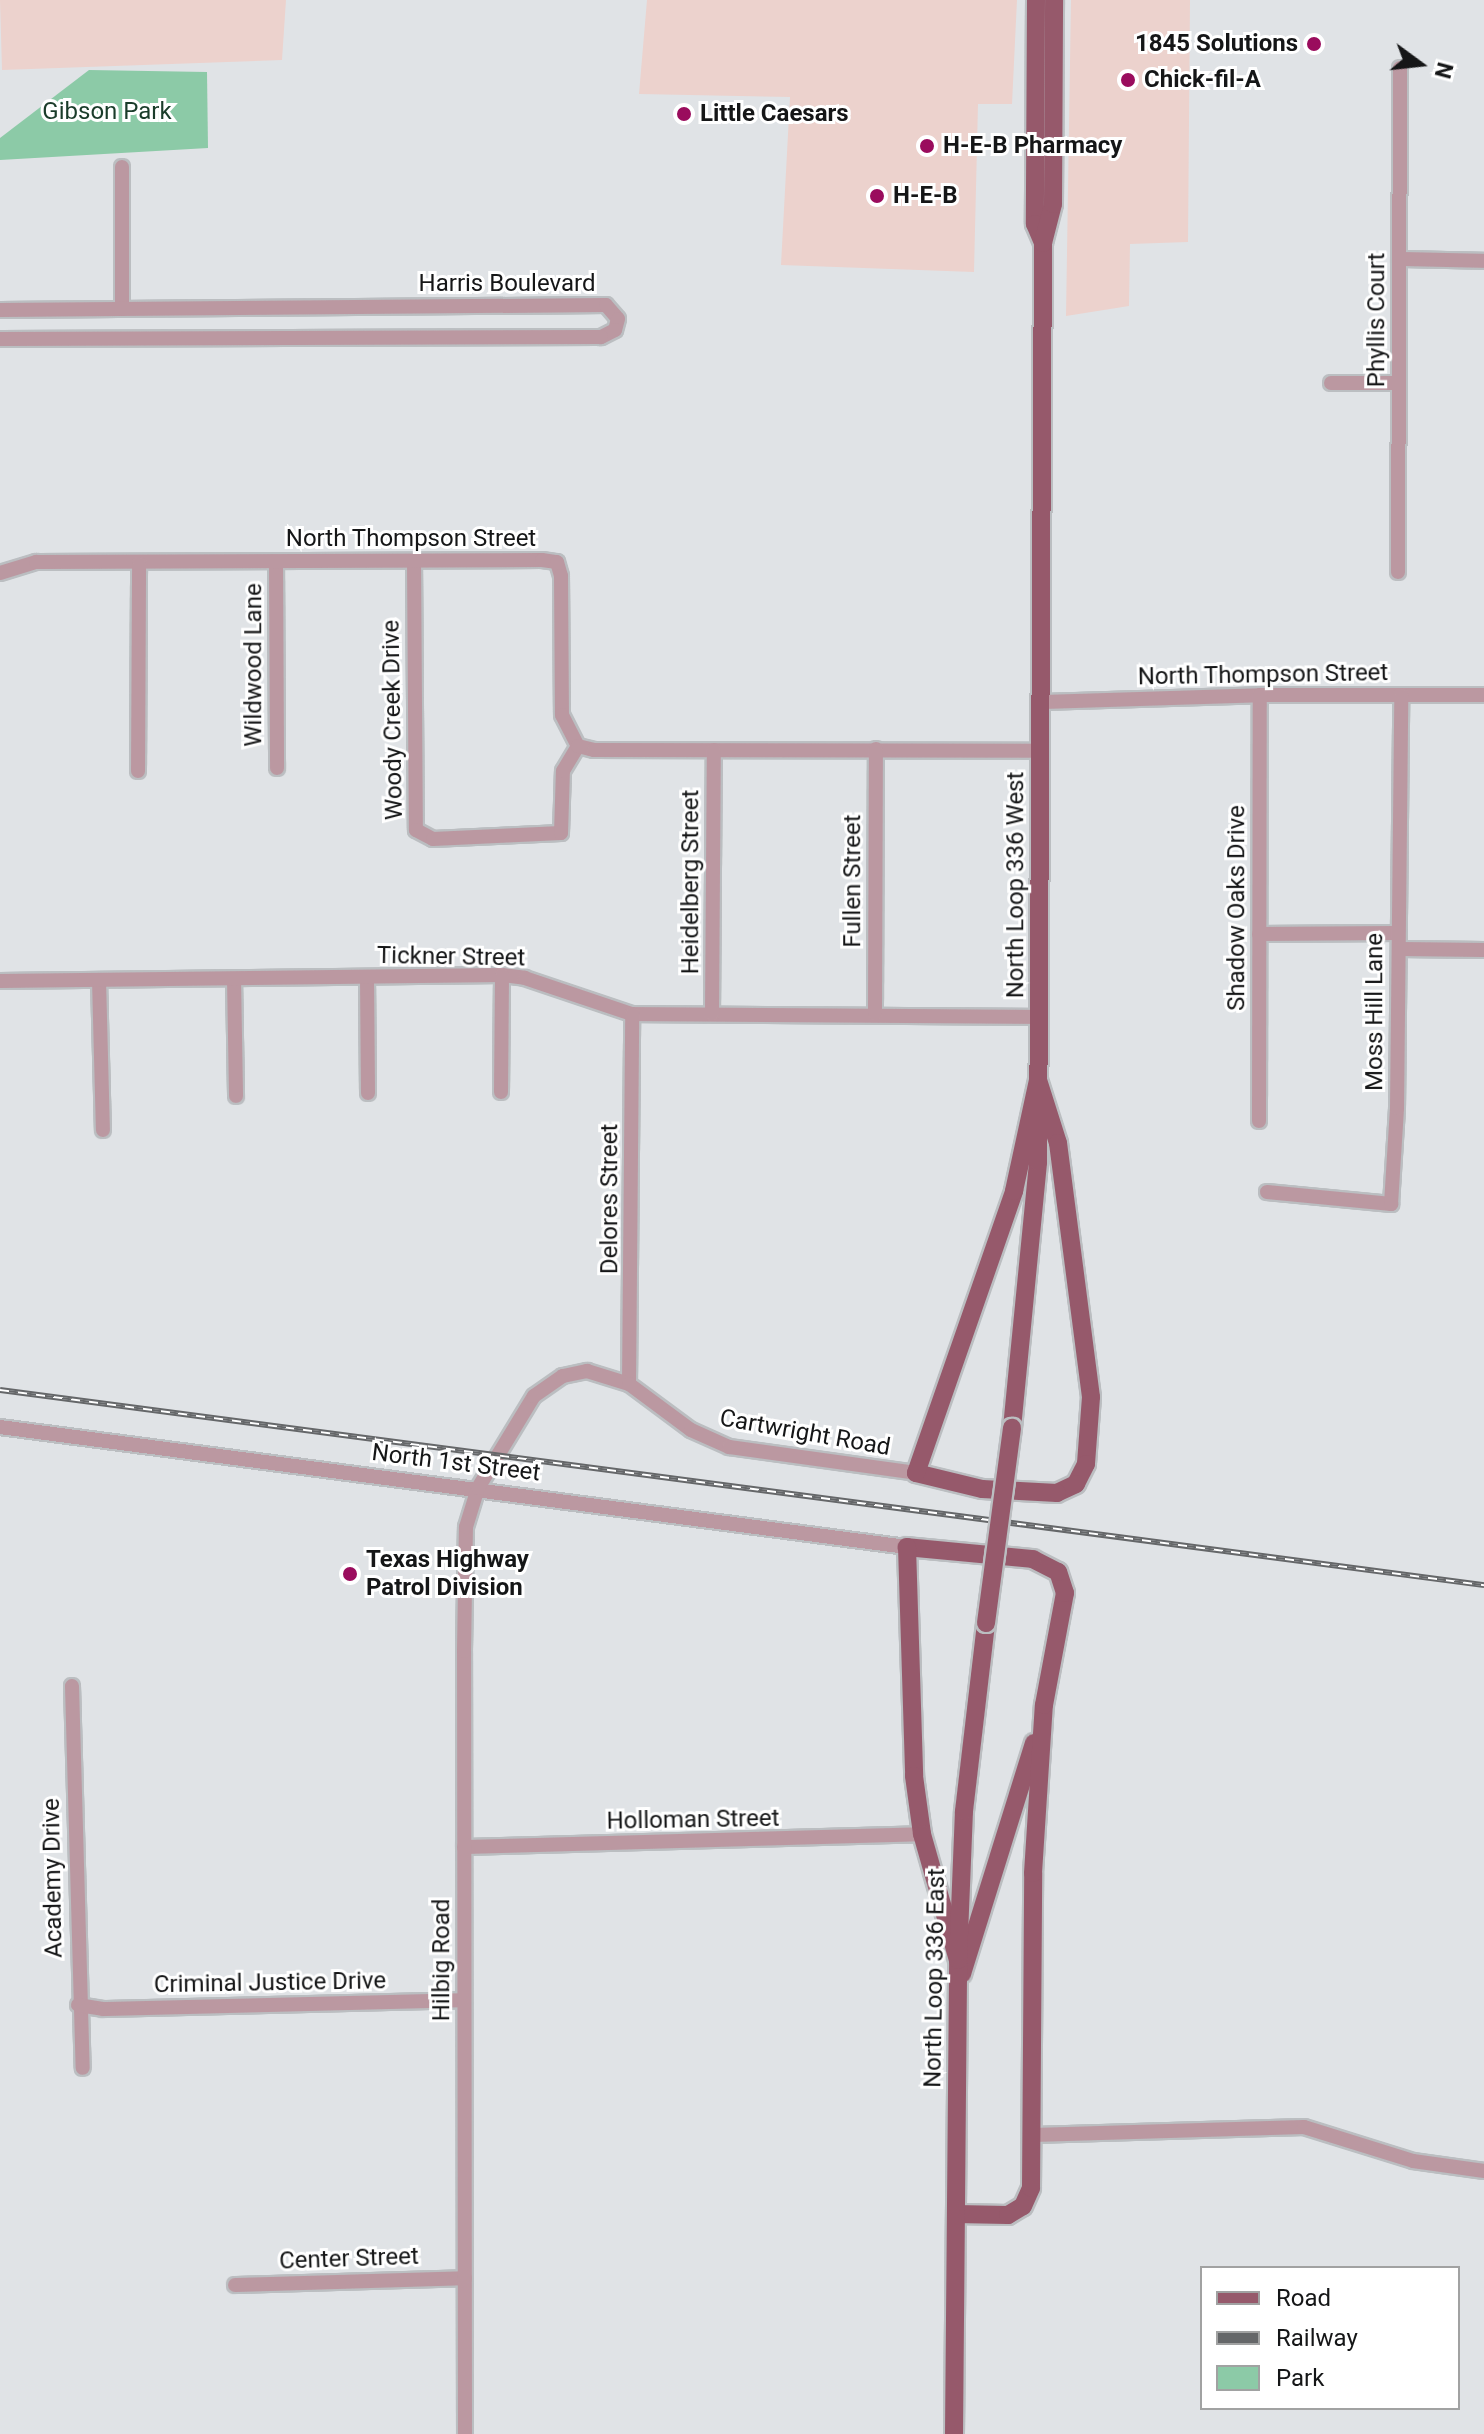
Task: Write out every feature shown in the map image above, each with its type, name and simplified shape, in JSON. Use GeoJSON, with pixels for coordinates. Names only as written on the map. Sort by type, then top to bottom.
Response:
{"type":"FeatureCollection","features":[{"type":"Feature","properties":{"kind":"main road","name":"North Loop 336 West"},"geometry":{"type":"LineString","coordinates":[[1036,0],[1035,224],[1043,243]]}},
{"type":"Feature","properties":{"kind":"main road","name":"North Loop 336 West"},"geometry":{"type":"LineString","coordinates":[[999,1526],[1035,1228],[1043,702],[1043,243],[1053,204],[1054,0]]}},
{"type":"Feature","properties":{"kind":"main road"},"geometry":{"type":"LineString","coordinates":[[1036,45],[1055,88]]}},
{"type":"Feature","properties":{"kind":"main road"},"geometry":{"type":"LineString","coordinates":[[1035,94],[1045,102],[1045,153],[1054,167]]}},
{"type":"Feature","properties":{"kind":"main road"},"geometry":{"type":"LineString","coordinates":[[1038,1080],[1058,1143],[1087,1344],[1089,1445],[1081,1476],[1070,1489],[1057,1493],[982,1489],[916,1473],[1014,1191],[1038,1080]]}},
{"type":"Feature","properties":{"kind":"main road","name":"North Loop 336 East"},"geometry":{"type":"LineString","coordinates":[[954,2434],[958,1960],[964,1811],[999,1526]]}},
{"type":"Feature","properties":{"kind":"main road"},"geometry":{"type":"LineString","coordinates":[[958,1960],[922,1834],[914,1776],[907,1547],[1033,1559],[1058,1572],[1065,1593],[1044,1705],[978,1935],[958,1985]]}},
{"type":"Feature","properties":{"kind":"main road"},"geometry":{"type":"LineString","coordinates":[[956,2214],[1008,2215],[1023,2206],[1033,2177],[1033,1873],[1044,1705]]}},
{"type":"Feature","properties":{"kind":"street","name":"Phyllis Court"},"geometry":{"type":"LineString","coordinates":[[1398,572],[1400,68]]}},
{"type":"Feature","properties":{"kind":"street"},"geometry":{"type":"LineString","coordinates":[[122,167],[122,309]]}},
{"type":"Feature","properties":{"kind":"street"},"geometry":{"type":"LineString","coordinates":[[1399,259],[1484,261]]}},
{"type":"Feature","properties":{"kind":"street","name":"Harris Boulevard"},"geometry":{"type":"LineString","coordinates":[[0,310],[606,305],[618,319],[615,330],[601,337],[0,339]]}},
{"type":"Feature","properties":{"kind":"street"},"geometry":{"type":"LineString","coordinates":[[1331,383],[1399,383]]}},
{"type":"Feature","properties":{"kind":"street","name":"Woody Creek Drive"},"geometry":{"type":"LineString","coordinates":[[414,561],[416,830],[433,839],[561,833],[563,771],[578,746]]}},
{"type":"Feature","properties":{"kind":"street","name":"North Thompson Street"},"geometry":{"type":"LineString","coordinates":[[0,573],[36,562],[557,562],[562,715],[578,746]]}},
{"type":"Feature","properties":{"kind":"street","name":"Wildwood Lane"},"geometry":{"type":"LineString","coordinates":[[276,562],[277,768]]}},
{"type":"Feature","properties":{"kind":"street"},"geometry":{"type":"LineString","coordinates":[[138,771],[139,564]]}},
{"type":"Feature","properties":{"kind":"street","name":"North Thompson Street"},"geometry":{"type":"LineString","coordinates":[[1043,702],[1260,695],[1484,695]]}},
{"type":"Feature","properties":{"kind":"street","name":"Shadow Oaks Drive"},"geometry":{"type":"LineString","coordinates":[[1259,1121],[1260,695]]}},
{"type":"Feature","properties":{"kind":"street","name":"Moss Hill Lane"},"geometry":{"type":"LineString","coordinates":[[1267,1192],[1391,1204],[1400,949],[1397,933],[1401,695]]}},
{"type":"Feature","properties":{"kind":"street"},"geometry":{"type":"LineString","coordinates":[[578,746],[714,750],[1041,751]]}},
{"type":"Feature","properties":{"kind":"street","name":"Fullen Street"},"geometry":{"type":"LineString","coordinates":[[875,1013],[876,749]]}},
{"type":"Feature","properties":{"kind":"street","name":"Heidelberg Street"},"geometry":{"type":"LineString","coordinates":[[712,1014],[714,750]]}},
{"type":"Feature","properties":{"kind":"street"},"geometry":{"type":"LineString","coordinates":[[1259,934],[1397,933]]}},
{"type":"Feature","properties":{"kind":"street"},"geometry":{"type":"LineString","coordinates":[[1400,949],[1484,950]]}},
{"type":"Feature","properties":{"kind":"street"},"geometry":{"type":"LineString","coordinates":[[501,1092],[502,975]]}},
{"type":"Feature","properties":{"kind":"street","name":"Tickner Street"},"geometry":{"type":"LineString","coordinates":[[0,981],[502,975],[525,978],[632,1014],[875,1013],[1040,1017]]}},
{"type":"Feature","properties":{"kind":"street"},"geometry":{"type":"LineString","coordinates":[[367,977],[368,1093]]}},
{"type":"Feature","properties":{"kind":"street"},"geometry":{"type":"LineString","coordinates":[[234,979],[236,1096]]}},
{"type":"Feature","properties":{"kind":"street"},"geometry":{"type":"LineString","coordinates":[[99,980],[103,1130]]}},
{"type":"Feature","properties":{"kind":"street","name":"Delores Street"},"geometry":{"type":"LineString","coordinates":[[629,1384],[632,1014]]}},
{"type":"Feature","properties":{"kind":"street","name":"Cartwright Road"},"geometry":{"type":"LineString","coordinates":[[478,1488],[518,1416],[551,1382],[587,1371],[629,1384],[691,1430],[729,1447],[916,1473]]}},
{"type":"Feature","properties":{"kind":"street","name":"North 1st Street"},"geometry":{"type":"LineString","coordinates":[[0,1427],[907,1547]]}},
{"type":"Feature","properties":{"kind":"street","name":"Hilbig Road"},"geometry":{"type":"LineString","coordinates":[[465,2434],[466,1527],[478,1488]]}},
{"type":"Feature","properties":{"kind":"street","name":"Academy Drive"},"geometry":{"type":"LineString","coordinates":[[72,1686],[78,2005],[83,2068]]}},
{"type":"Feature","properties":{"kind":"street","name":"Holloman Street"},"geometry":{"type":"LineString","coordinates":[[464,1847],[922,1834]]}},
{"type":"Feature","properties":{"kind":"street","name":"Criminal Justice Drive"},"geometry":{"type":"LineString","coordinates":[[78,2005],[103,2009],[464,2000]]}},
{"type":"Feature","properties":{"kind":"street"},"geometry":{"type":"LineString","coordinates":[[1033,2135],[1304,2127],[1413,2161],[1484,2171]]}},
{"type":"Feature","properties":{"kind":"street","name":"Center Street"},"geometry":{"type":"LineString","coordinates":[[235,2285],[465,2278]]}},
{"type":"Feature","properties":{"kind":"shaded area"},"geometry":{"type":"Polygon","coordinates":[[[0,0],[286,0],[282,60],[2,70],[0,0]]]}},
{"type":"Feature","properties":{"kind":"shaded area"},"geometry":{"type":"Polygon","coordinates":[[[647,0],[1017,0],[1012,104],[978,104],[974,272],[781,265],[790,97],[639,94],[647,0]]]}},
{"type":"Feature","properties":{"kind":"shaded area"},"geometry":{"type":"Polygon","coordinates":[[[1071,0],[1190,0],[1188,242],[1130,244],[1129,306],[1066,316],[1071,0]]]}},
{"type":"Feature","properties":{"kind":"green space","name":"Gibson Park"},"geometry":{"type":"Polygon","coordinates":[[[89,70],[207,72],[208,148],[0,160],[0,138],[89,70]]]}},
{"type":"Feature","properties":{"kind":"railway"},"geometry":{"type":"LineString","coordinates":[[0,1390],[1484,1585]]}},
{"type":"Feature","properties":{"kind":"place","name":"1845 Solutions"},"geometry":{"type":"Point","coordinates":[1314,44]}},
{"type":"Feature","properties":{"kind":"place","name":"Chick-fil-A"},"geometry":{"type":"Point","coordinates":[1128,80]}},
{"type":"Feature","properties":{"kind":"place","name":"Little Caesars"},"geometry":{"type":"Point","coordinates":[684,114]}},
{"type":"Feature","properties":{"kind":"place","name":"H-E-B Pharmacy"},"geometry":{"type":"Point","coordinates":[927,146]}},
{"type":"Feature","properties":{"kind":"place","name":"H-E-B"},"geometry":{"type":"Point","coordinates":[877,196]}},
{"type":"Feature","properties":{"kind":"place","name":"Texas Highway Patrol Division"},"geometry":{"type":"Point","coordinates":[350,1574]}}]}
